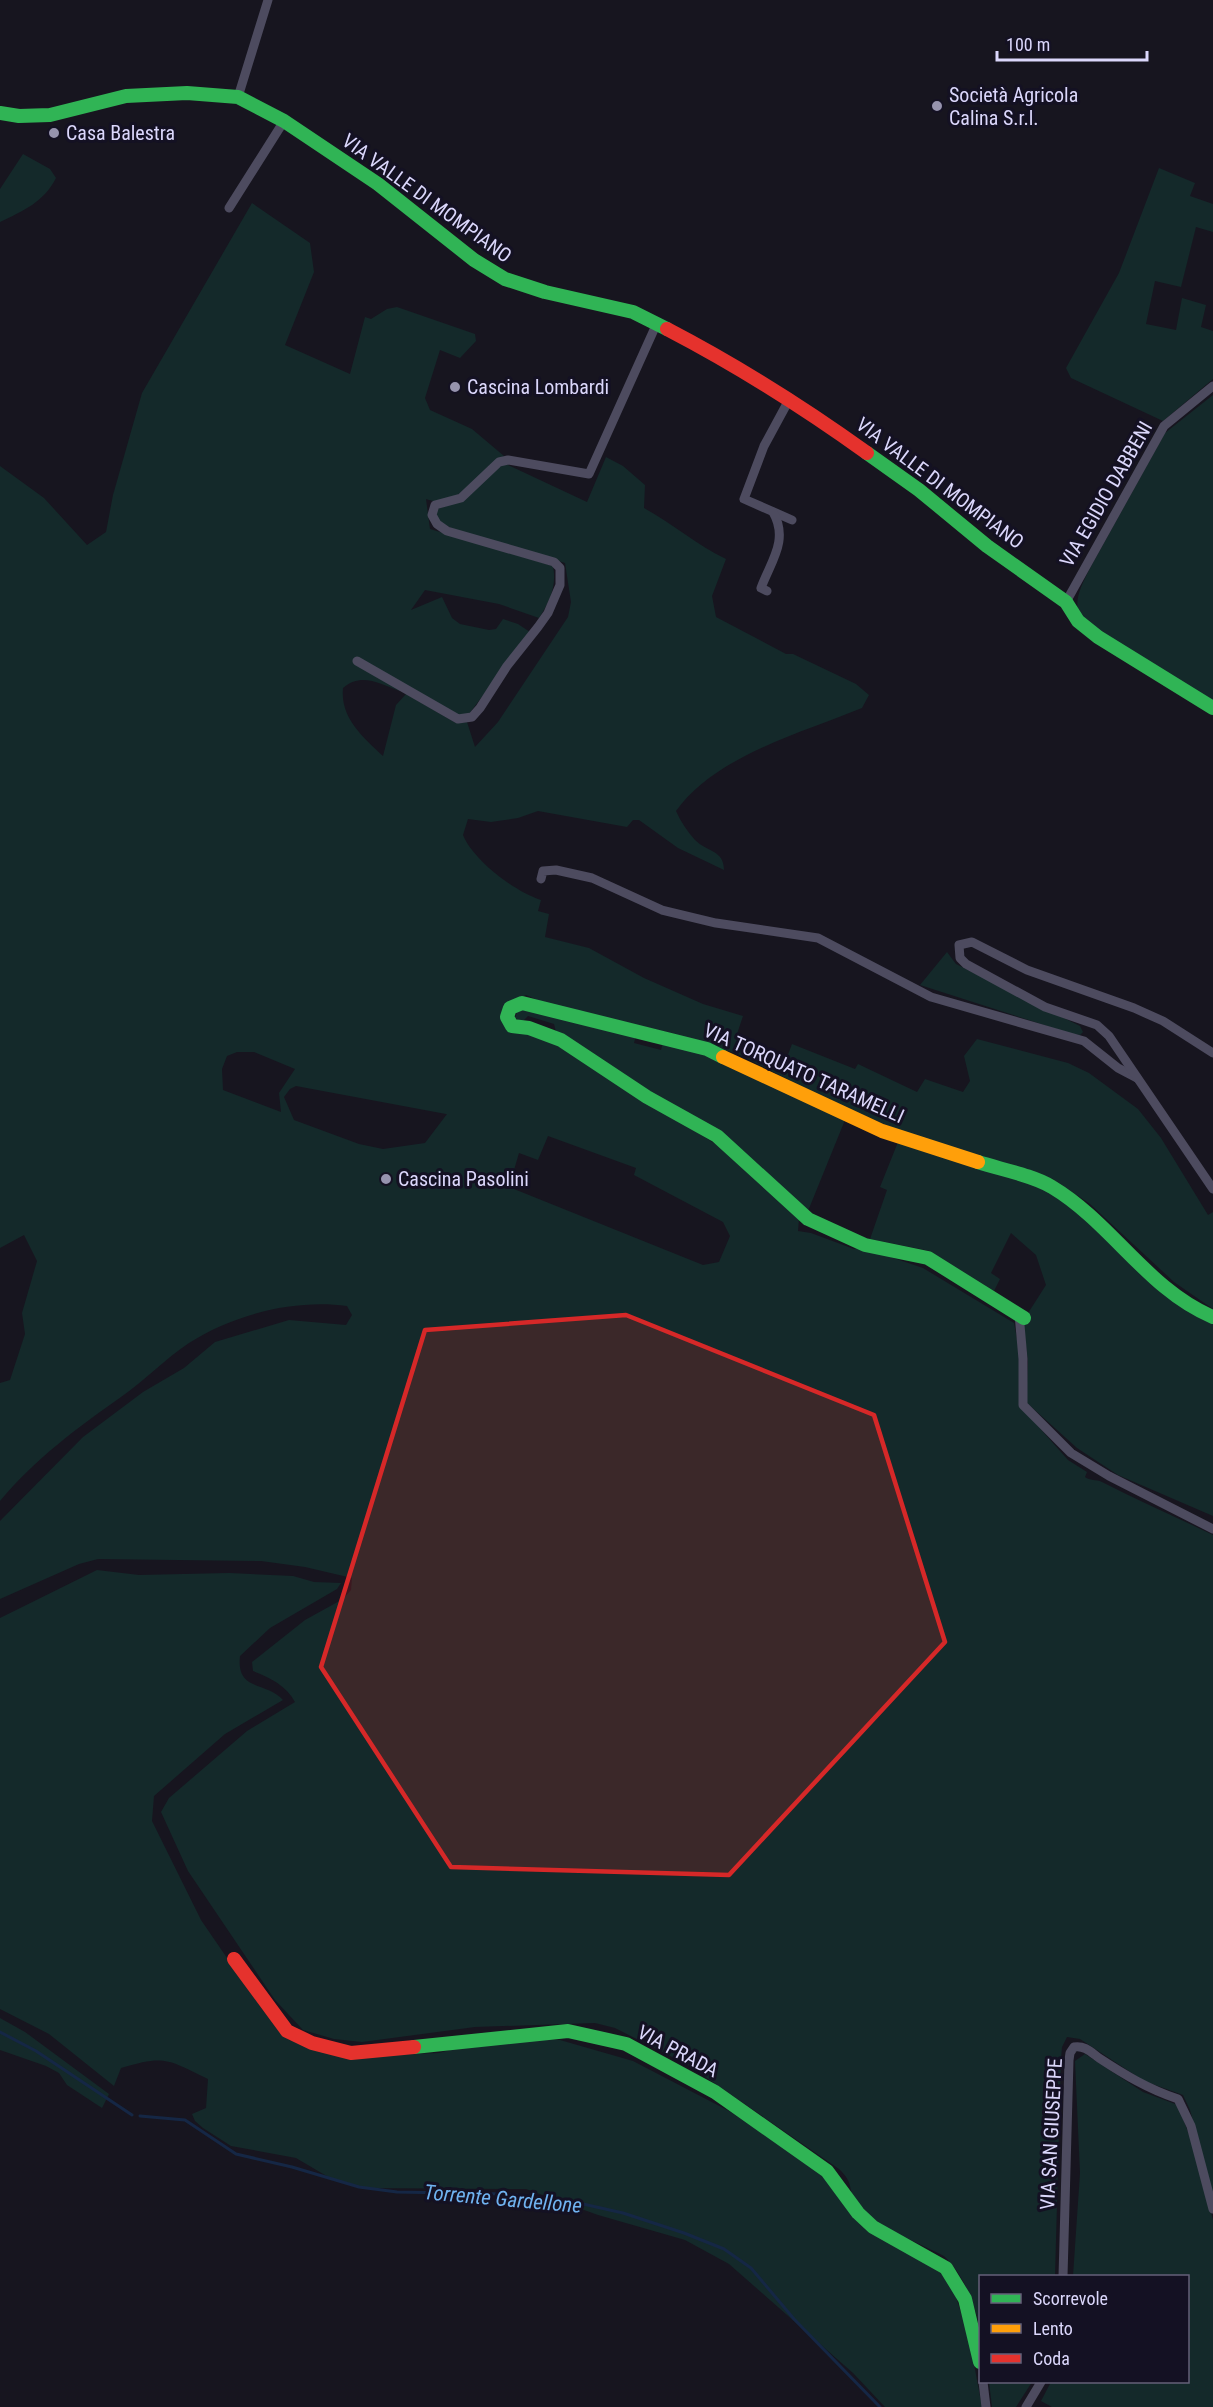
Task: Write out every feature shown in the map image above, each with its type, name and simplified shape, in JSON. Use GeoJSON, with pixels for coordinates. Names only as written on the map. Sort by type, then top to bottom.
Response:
{"type":"FeatureCollection","features":[{"type":"Feature","properties":{"kind":"street"},"geometry":{"type":"LineString","coordinates":[[238,97],[268,0]]}},
{"type":"Feature","properties":{"kind":"street","name":"VIA VALLE DI MOMPIANO"},"geometry":{"type":"LineString","coordinates":[[0,113],[19,116],[50,115],[126,96],[187,93],[238,97],[284,121],[378,184],[474,260],[505,279],[545,292],[633,312],[657,323],[790,398],[919,490],[987,546],[1066,602],[1078,621],[1098,637],[1213,708]]}},
{"type":"Feature","properties":{"kind":"street"},"geometry":{"type":"LineString","coordinates":[[230,208],[284,121]]}},
{"type":"Feature","properties":{"kind":"street"},"geometry":{"type":"LineString","coordinates":[[357,661],[458,719],[472,717],[480,708],[507,666],[548,613],[560,585],[560,568],[554,562],[447,531],[437,524],[432,515],[435,505],[460,498],[500,462],[508,460],[589,474],[657,323]]}},
{"type":"Feature","properties":{"kind":"street","name":"VIA EGIDIO DABBENI"},"geometry":{"type":"LineString","coordinates":[[1066,602],[1164,426],[1213,387]]}},
{"type":"Feature","properties":{"kind":"street"},"geometry":{"type":"LineString","coordinates":[[790,398],[764,446],[744,499],[792,520]]}},
{"type":"Feature","properties":{"kind":"street"},"geometry":{"type":"LineString","coordinates":[[761,588],[780,542],[781,532],[773,512]]}},
{"type":"Feature","properties":{"kind":"street"},"geometry":{"type":"LineString","coordinates":[[541,879],[542,872],[547,869],[565,872],[592,879],[662,909],[716,923],[818,938],[931,998],[1084,1041],[1118,1068],[1138,1078]]}},
{"type":"Feature","properties":{"kind":"street"},"geometry":{"type":"LineString","coordinates":[[1213,1053],[1163,1021],[1134,1008],[1027,970],[972,942],[959,945],[960,958],[966,964],[1046,1007],[1097,1025],[1109,1036],[1213,1189]]}},
{"type":"Feature","properties":{"kind":"street","name":"VIA TORQUATO TARAMELLI"},"geometry":{"type":"LineString","coordinates":[[1213,1317],[1191,1308],[1149,1274],[1087,1214],[1051,1186],[882,1131],[707,1049],[522,1002],[510,1008],[507,1017],[512,1026],[528,1028],[561,1040],[647,1097],[717,1136],[770,1187],[808,1219],[865,1245],[928,1258],[1022,1316],[1023,1405],[1071,1453],[1109,1476],[1213,1529]]}},
{"type":"Feature","properties":{"kind":"street"},"geometry":{"type":"LineString","coordinates":[[1084,1041],[1097,1025]]}},
{"type":"Feature","properties":{"kind":"street","name":"VIA PRADA"},"geometry":{"type":"LineString","coordinates":[[234,1959],[287,2031],[312,2043],[351,2053],[568,2031],[626,2044],[650,2056],[714,2092],[827,2171],[842,2185],[863,2218],[880,2231],[947,2268],[965,2302],[979,2347]]}},
{"type":"Feature","properties":{"kind":"street","name":"VIA SAN GIUSEPPE"},"geometry":{"type":"LineString","coordinates":[[1063,2275],[1070,2053],[1074,2047],[1084,2048],[1131,2079],[1179,2099],[1191,2126],[1213,2209]]}},
{"type":"Feature","properties":{"kind":"street"},"geometry":{"type":"LineString","coordinates":[[983,2383],[986,2407]]}},
{"type":"Feature","properties":{"kind":"street"},"geometry":{"type":"LineString","coordinates":[[1026,2407],[1040,2383]]}},
{"type":"Feature","properties":{"kind":"highlighted area"},"geometry":{"type":"Polygon","coordinates":[[[626,1315],[874,1415],[945,1642],[729,1875],[451,1867],[321,1667],[425,1330],[626,1315]]]}},
{"type":"Feature","properties":{"kind":"green space"},"geometry":{"type":"Polygon","coordinates":[[[23,154],[50,169],[56,178],[39,200],[25,210],[0,222],[0,189],[23,154]]]}},
{"type":"Feature","properties":{"kind":"green space"},"geometry":{"type":"Polygon","coordinates":[[[1159,168],[1195,183],[1190,196],[1213,204],[1213,232],[1196,227],[1181,287],[1155,281],[1146,324],[1176,330],[1182,298],[1206,305],[1201,327],[1213,331],[1213,379],[1163,421],[1071,378],[1066,368],[1119,273],[1159,168]]]}},
{"type":"Feature","properties":{"kind":"green space"},"geometry":{"type":"Polygon","coordinates":[[[252,203],[310,243],[314,272],[285,345],[350,374],[365,317],[371,319],[387,309],[397,307],[475,334],[476,341],[460,358],[440,350],[425,398],[430,410],[472,429],[504,456],[459,494],[438,501],[426,499],[430,529],[553,566],[552,593],[539,618],[499,604],[425,590],[411,610],[442,597],[452,618],[460,624],[489,630],[496,629],[503,619],[518,624],[530,632],[469,714],[460,716],[403,685],[400,691],[364,680],[350,683],[343,688],[345,709],[354,726],[383,756],[396,705],[406,694],[456,723],[467,722],[475,747],[498,722],[568,617],[571,602],[565,563],[463,533],[441,522],[438,519],[437,509],[464,500],[498,467],[506,464],[587,502],[606,457],[623,466],[645,485],[644,508],[726,559],[712,596],[716,617],[786,654],[793,654],[856,684],[869,695],[862,708],[787,737],[736,761],[713,775],[676,811],[695,840],[718,855],[724,870],[678,848],[639,820],[633,820],[627,827],[538,811],[518,818],[491,822],[468,819],[463,835],[468,845],[496,874],[519,890],[541,900],[538,911],[549,914],[545,937],[589,948],[644,978],[703,1004],[743,1016],[736,1037],[786,1060],[792,1044],[855,1069],[858,1064],[917,1092],[925,1079],[963,1092],[970,1081],[964,1056],[977,1039],[1068,1063],[1089,1073],[1138,1109],[1161,1138],[1208,1215],[1213,1212],[1213,1309],[1174,1282],[1090,1204],[1053,1179],[900,1131],[828,1100],[738,1054],[667,1032],[544,1003],[526,995],[503,1005],[503,1018],[566,1047],[723,1149],[799,1219],[798,1231],[811,1233],[854,1249],[861,1247],[923,1268],[1014,1323],[1021,1360],[1021,1407],[1068,1460],[1087,1472],[1085,1477],[1102,1482],[1213,1535],[1213,2194],[1190,2110],[1183,2095],[1144,2081],[1080,2039],[1067,2037],[1062,2047],[1061,2059],[1055,2275],[979,2275],[979,2324],[967,2289],[951,2263],[944,2256],[871,2218],[855,2201],[849,2182],[839,2169],[688,2065],[615,2028],[595,2023],[475,2027],[362,2042],[334,2039],[303,2030],[275,2000],[188,1871],[161,1812],[169,1798],[247,1731],[295,1702],[282,1687],[253,1671],[252,1662],[305,1620],[343,1599],[351,1590],[352,1578],[305,1567],[261,1561],[98,1559],[79,1564],[0,1599],[0,1521],[83,1437],[143,1392],[184,1368],[215,1342],[289,1320],[346,1325],[352,1315],[347,1306],[327,1304],[286,1307],[245,1317],[207,1333],[180,1349],[57,1445],[0,1501],[0,1383],[10,1380],[25,1334],[22,1313],[37,1261],[24,1235],[0,1248],[0,466],[44,498],[87,545],[106,532],[113,495],[142,393],[252,203]],[[237,1052],[227,1056],[222,1069],[223,1090],[281,1112],[279,1093],[295,1069],[254,1052],[237,1052]],[[296,1086],[290,1089],[284,1097],[294,1120],[359,1144],[383,1149],[425,1143],[447,1114],[296,1086]],[[548,1136],[538,1160],[519,1153],[509,1187],[703,1265],[719,1262],[730,1236],[723,1222],[634,1175],[636,1168],[548,1136]]]}},
{"type":"Feature","properties":{"kind":"green space"},"geometry":{"type":"Polygon","coordinates":[[[1213,395],[1213,703],[1080,619],[1077,606],[1083,582],[1089,570],[1165,433],[1213,395]]]}},
{"type":"Feature","properties":{"kind":"green space"},"geometry":{"type":"Polygon","coordinates":[[[947,952],[956,964],[1080,1026],[1083,1032],[1080,1035],[1072,1034],[920,985],[947,952]]]}},
{"type":"Feature","properties":{"kind":"green space"},"geometry":{"type":"Polygon","coordinates":[[[518,1009],[535,1010],[636,1035],[634,1043],[661,1050],[663,1042],[707,1052],[845,1120],[808,1211],[649,1094],[556,1032],[554,1024],[528,1016],[522,1022],[515,1018],[518,1009]]]}},
{"type":"Feature","properties":{"kind":"green space"},"geometry":{"type":"Polygon","coordinates":[[[898,1142],[1049,1188],[1213,1321],[1213,1516],[1118,1475],[1077,1448],[1026,1402],[1028,1362],[1023,1321],[1046,1285],[1036,1255],[1011,1233],[991,1273],[1000,1279],[994,1291],[930,1251],[870,1239],[887,1190],[880,1187],[898,1142]]]}},
{"type":"Feature","properties":{"kind":"green space"},"geometry":{"type":"Polygon","coordinates":[[[97,1570],[139,1575],[229,1573],[293,1576],[314,1582],[341,1583],[337,1589],[270,1628],[240,1656],[240,1667],[247,1681],[269,1690],[283,1700],[225,1734],[154,1796],[152,1821],[201,1920],[262,2009],[289,2040],[358,2056],[439,2053],[457,2048],[536,2039],[560,2040],[633,2061],[729,2111],[828,2177],[876,2233],[947,2277],[969,2337],[982,2407],[885,2407],[853,2373],[729,2264],[685,2240],[598,2215],[526,2189],[361,2188],[330,2178],[296,2158],[231,2146],[203,2128],[195,2121],[192,2114],[206,2108],[208,2079],[174,2063],[157,2060],[121,2068],[114,2086],[49,2034],[0,2009],[0,1618],[97,1570]]]}},
{"type":"Feature","properties":{"kind":"green space"},"geometry":{"type":"Polygon","coordinates":[[[0,2018],[25,2032],[109,2094],[102,2108],[67,2085],[59,2073],[46,2066],[0,2050],[0,2018]]]}},
{"type":"Feature","properties":{"kind":"green space"},"geometry":{"type":"Polygon","coordinates":[[[1085,2054],[1143,2092],[1178,2105],[1194,2148],[1213,2220],[1213,2407],[1052,2407],[1041,2401],[1050,2383],[1189,2383],[1189,2275],[1073,2275],[1080,2173],[1075,2061],[1085,2054]]]}},
{"type":"Feature","properties":{"kind":"green space"},"geometry":{"type":"Polygon","coordinates":[[[989,2383],[1031,2383],[1016,2407],[992,2407],[989,2383]]]}},
{"type":"Feature","properties":{"kind":"waterway","name":"Torrente Gardellone"},"geometry":{"type":"LineString","coordinates":[[0,2032],[36,2051],[132,2115]]}},
{"type":"Feature","properties":{"kind":"waterway","name":"Torrente Gardellone"},"geometry":{"type":"LineString","coordinates":[[140,2116],[185,2120],[236,2154],[292,2167],[359,2187],[397,2192],[505,2194],[574,2202],[623,2213],[684,2233],[724,2249],[751,2268],[794,2319],[880,2407]]}},
{"type":"Feature","properties":{"kind":"traffic: fast"},"geometry":{"type":"LineString","coordinates":[[0,113],[19,116],[50,115],[126,96],[187,93],[238,97],[284,121],[378,184],[474,260],[505,279],[545,292],[633,312],[667,329]]}},
{"type":"Feature","properties":{"kind":"traffic: fast"},"geometry":{"type":"LineString","coordinates":[[867,453],[919,490],[987,546],[1066,602],[1078,621],[1098,637],[1213,708]]}},
{"type":"Feature","properties":{"kind":"traffic: fast"},"geometry":{"type":"LineString","coordinates":[[723,1057],[707,1049],[522,1003],[510,1008],[507,1017],[512,1026],[529,1028],[561,1040],[647,1097],[717,1136],[808,1219],[865,1245],[928,1258],[1024,1318]]}},
{"type":"Feature","properties":{"kind":"traffic: fast"},"geometry":{"type":"LineString","coordinates":[[978,1162],[1026,1176],[1052,1187],[1093,1219],[1169,1290],[1190,1305],[1213,1317]]}},
{"type":"Feature","properties":{"kind":"traffic: fast"},"geometry":{"type":"LineString","coordinates":[[414,2047],[568,2031],[626,2044],[715,2092],[827,2171],[858,2213],[873,2227],[946,2268],[965,2299],[979,2358]]}},
{"type":"Feature","properties":{"kind":"traffic: slow"},"geometry":{"type":"LineString","coordinates":[[723,1057],[882,1131],[978,1162]]}},
{"type":"Feature","properties":{"kind":"traffic: jam"},"geometry":{"type":"LineString","coordinates":[[667,329],[770,388],[867,453]]}},
{"type":"Feature","properties":{"kind":"traffic: jam"},"geometry":{"type":"LineString","coordinates":[[234,1959],[287,2031],[312,2043],[351,2053],[414,2047]]}},
{"type":"Feature","properties":{"kind":"place","name":"Società Agricola Calina S.r.l."},"geometry":{"type":"Point","coordinates":[937,106]}},
{"type":"Feature","properties":{"kind":"place","name":"Casa Balestra"},"geometry":{"type":"Point","coordinates":[54,133]}},
{"type":"Feature","properties":{"kind":"place","name":"Cascina Lombardi"},"geometry":{"type":"Point","coordinates":[455,387]}},
{"type":"Feature","properties":{"kind":"place","name":"Cascina Pasolini"},"geometry":{"type":"Point","coordinates":[386,1179]}}]}
